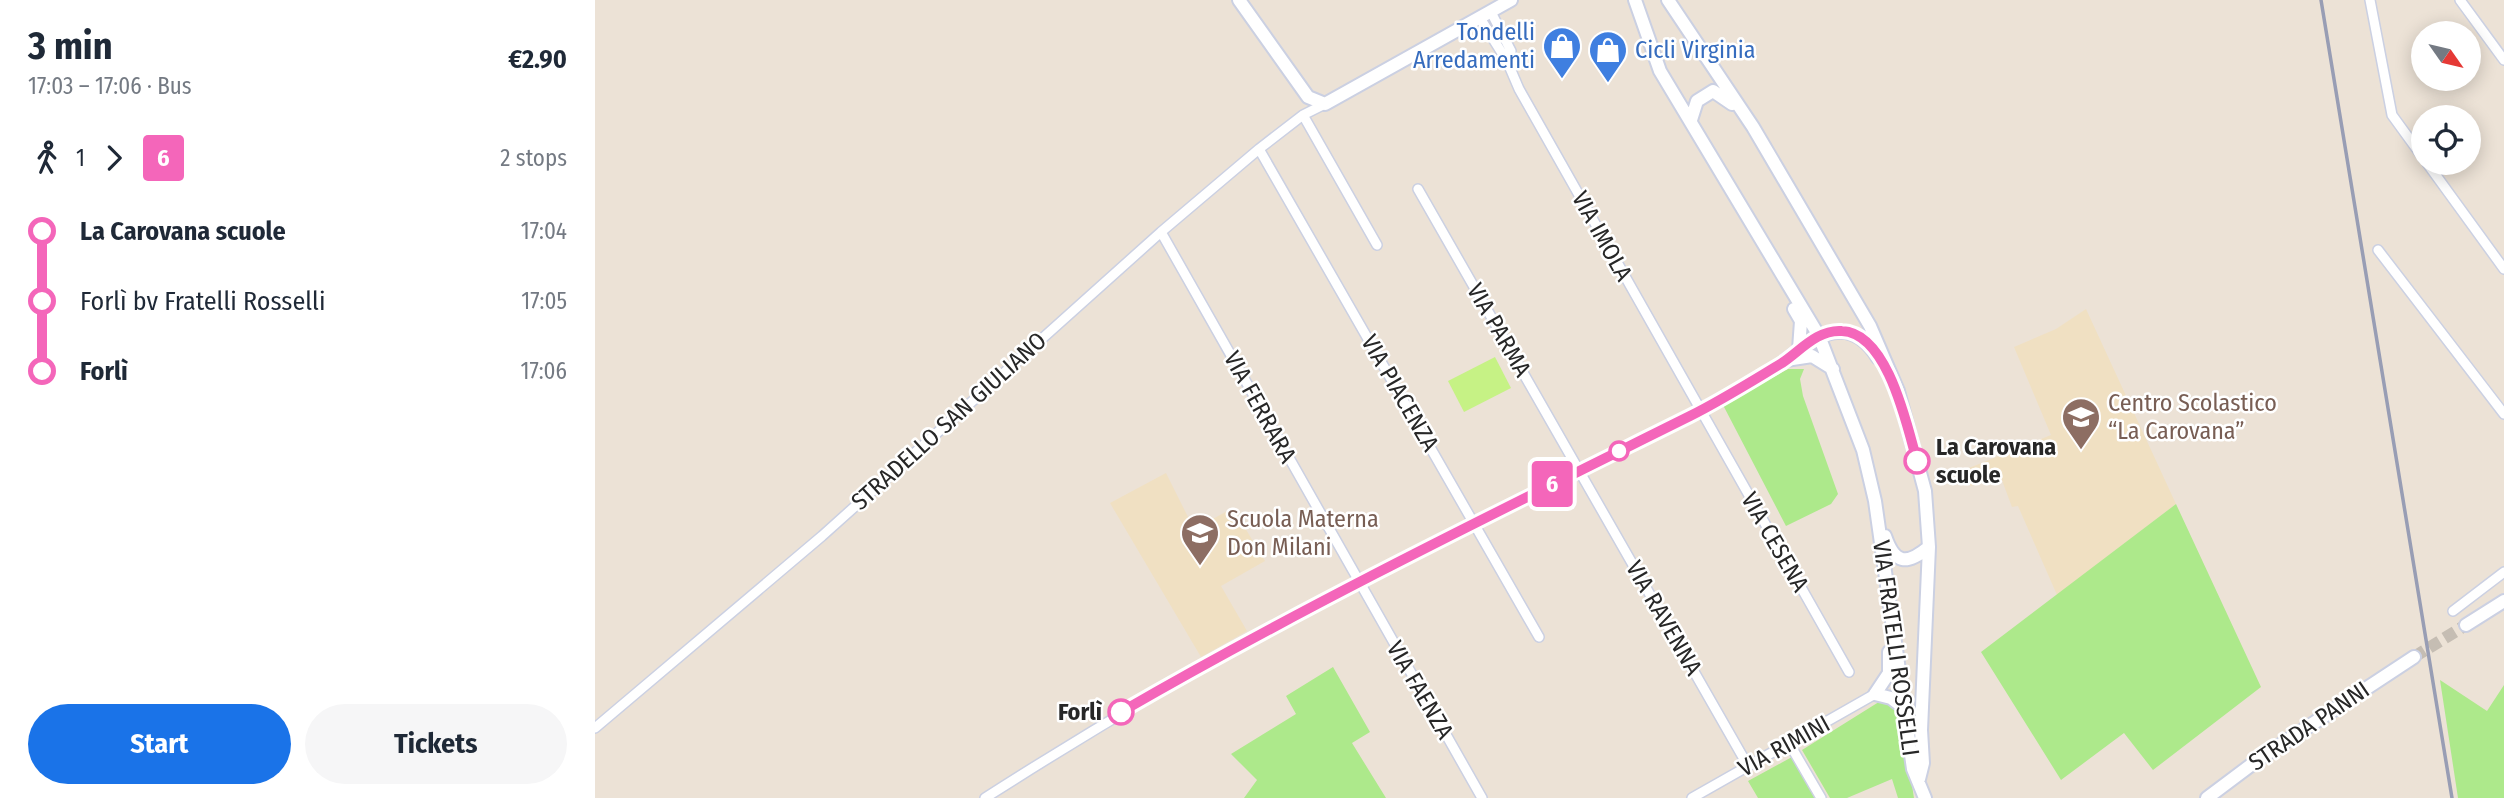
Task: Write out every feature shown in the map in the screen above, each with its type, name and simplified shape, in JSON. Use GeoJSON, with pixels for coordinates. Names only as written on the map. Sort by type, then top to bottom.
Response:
{"type":"FeatureCollection","features":[{"type":"Feature","properties":{"kind":"street"},"geometry":{"type":"LineString","coordinates":[[1239,0],[1308,97],[1325,104]]}},
{"type":"Feature","properties":{"kind":"street","name":"VIA FRATELLI ROSSELLI"},"geometry":{"type":"LineString","coordinates":[[1635,0],[1660,71],[1819,336],[1863,450],[1878,516],[1890,551],[1899,558],[1912,560],[1929,547]]}},
{"type":"Feature","properties":{"kind":"street","name":"VIA FRATELLI ROSSELLI"},"geometry":{"type":"LineString","coordinates":[[1668,0],[1753,127],[1870,326],[1898,391],[1925,491],[1929,547],[1921,730],[1923,763],[1919,779]]}},
{"type":"Feature","properties":{"kind":"street"},"geometry":{"type":"LineString","coordinates":[[2370,0],[2392,115],[2411,141]]}},
{"type":"Feature","properties":{"kind":"street"},"geometry":{"type":"LineString","coordinates":[[2460,0],[2504,60]]}},
{"type":"Feature","properties":{"kind":"street","name":"STRADELLO SAN GIULIANO"},"geometry":{"type":"LineString","coordinates":[[595,729],[822,536],[1161,232],[1259,149],[1303,115],[1509,1]]}},
{"type":"Feature","properties":{"kind":"street","name":"VIA IMOLA"},"geometry":{"type":"LineString","coordinates":[[1485,15],[1518,89],[1700,411]]}},
{"type":"Feature","properties":{"kind":"street","name":"VIA FRATELLI ROSSELLI"},"geometry":{"type":"LineString","coordinates":[[1691,120],[1697,101],[1713,91],[1728,99],[1753,127]]}},
{"type":"Feature","properties":{"kind":"street"},"geometry":{"type":"LineString","coordinates":[[1303,115],[1377,245]]}},
{"type":"Feature","properties":{"kind":"street","name":"VIA PIACENZA"},"geometry":{"type":"LineString","coordinates":[[1259,149],[1539,637]]}},
{"type":"Feature","properties":{"kind":"street"},"geometry":{"type":"LineString","coordinates":[[2436,175],[2502,263]]}},
{"type":"Feature","properties":{"kind":"street","name":"VIA PARMA"},"geometry":{"type":"LineString","coordinates":[[1418,189],[1580,471]]}},
{"type":"Feature","properties":{"kind":"street","name":"VIA FERRARA"},"geometry":{"type":"LineString","coordinates":[[1161,232],[1359,582]]}},
{"type":"Feature","properties":{"kind":"street"},"geometry":{"type":"LineString","coordinates":[[2378,250],[2504,414]]}},
{"type":"Feature","properties":{"kind":"street"},"geometry":{"type":"LineString","coordinates":[[1769,251],[1766,258],[1801,321],[1799,349]]}},
{"type":"Feature","properties":{"kind":"street"},"geometry":{"type":"LineString","coordinates":[[985,798],[1141,700],[1359,582],[1700,411],[1786,360],[1819,336],[1840,330],[1856,334],[1871,346],[1898,391]]}},
{"type":"Feature","properties":{"kind":"street"},"geometry":{"type":"LineString","coordinates":[[1786,360],[1811,356],[1833,369]]}},
{"type":"Feature","properties":{"kind":"street","name":"VIA CESENA"},"geometry":{"type":"LineString","coordinates":[[1700,411],[1849,672]]}},
{"type":"Feature","properties":{"kind":"street","name":"VIA RAVENNA"},"geometry":{"type":"LineString","coordinates":[[1580,471],[1748,766]]}},
{"type":"Feature","properties":{"kind":"street","name":"VIA FRATELLI ROSSELLI"},"geometry":{"type":"LineString","coordinates":[[1878,516],[1913,769],[1926,798]]}},
{"type":"Feature","properties":{"kind":"street"},"geometry":{"type":"LineString","coordinates":[[2453,611],[2504,572]]}},
{"type":"Feature","properties":{"kind":"street","name":"VIA FAENZA"},"geometry":{"type":"LineString","coordinates":[[1359,582],[1482,798]]}},
{"type":"Feature","properties":{"kind":"street"},"geometry":{"type":"LineString","coordinates":[[1887,596],[1882,600],[1891,661],[1889,673],[1875,694],[1891,698],[1904,708]]}},
{"type":"Feature","properties":{"kind":"street"},"geometry":{"type":"LineString","coordinates":[[2466,625],[2504,601]]}},
{"type":"Feature","properties":{"kind":"street","name":"STRADA PANNI"},"geometry":{"type":"LineString","coordinates":[[2207,798],[2270,751],[2414,657]]}},
{"type":"Feature","properties":{"kind":"street","name":"VIA RIMINI"},"geometry":{"type":"LineString","coordinates":[[1692,798],[1875,694]]}},
{"type":"Feature","properties":{"kind":"street"},"geometry":{"type":"LineString","coordinates":[[1789,743],[1821,798]]}},
{"type":"Feature","properties":{"kind":"shaded area","name":"Centro Scolastico “La Carovana”"},"geometry":{"type":"Polygon","coordinates":[[[2086,309],[2176,504],[2057,595],[2018,506],[2012,507],[2000,475],[1971,486],[1965,474],[1971,471],[1969,468],[2051,435],[2014,347],[2056,329],[2086,309]]]}},
{"type":"Feature","properties":{"kind":"shaded area","name":"Scuola Materna Don Milani"},"geometry":{"type":"Polygon","coordinates":[[[1166,473],[1194,529],[1233,508],[1265,561],[1221,586],[1247,631],[1201,657],[1110,503],[1166,473]]]}},
{"type":"Feature","properties":{"kind":"green space"},"geometry":{"type":"Polygon","coordinates":[[[1495,357],[1511,388],[1464,412],[1448,381],[1495,357]]]}},
{"type":"Feature","properties":{"kind":"green space"},"geometry":{"type":"Polygon","coordinates":[[[1788,369],[1804,369],[1800,379],[1803,396],[1838,494],[1831,504],[1786,526],[1723,405],[1788,369]]]}},
{"type":"Feature","properties":{"kind":"green space"},"geometry":{"type":"Polygon","coordinates":[[[2176,504],[2261,687],[2153,770],[2124,733],[2061,780],[1981,652],[2176,504]]]}},
{"type":"Feature","properties":{"kind":"green space"},"geometry":{"type":"Polygon","coordinates":[[[1333,667],[1370,732],[1352,743],[1386,798],[1244,798],[1257,780],[1231,754],[1296,714],[1286,696],[1333,667]]]}},
{"type":"Feature","properties":{"kind":"green space"},"geometry":{"type":"Polygon","coordinates":[[[2440,680],[2487,711],[2504,685],[2504,798],[2458,798],[2440,680]]]}},
{"type":"Feature","properties":{"kind":"green space"},"geometry":{"type":"Polygon","coordinates":[[[1882,700],[1897,706],[1901,714],[1914,798],[1898,798],[1892,779],[1847,798],[1830,798],[1802,750],[1882,700]]]}},
{"type":"Feature","properties":{"kind":"green space"},"geometry":{"type":"Polygon","coordinates":[[[1792,757],[1815,798],[1758,798],[1748,781],[1792,757]]]}},
{"type":"Feature","properties":{"kind":"tunnel"},"geometry":{"type":"LineString","coordinates":[[2414,657],[2466,625]]}},
{"type":"Feature","properties":{"kind":"railway"},"geometry":{"type":"LineString","coordinates":[[2321,0],[2452,798]]}},
{"type":"Feature","properties":{"kind":"bus line","name":"6"},"geometry":{"type":"LineString","coordinates":[[1121,712],[1359,582],[1700,411],[1786,360],[1819,336],[1840,330],[1856,334],[1871,346],[1898,391],[1917,461]]}},
{"type":"Feature","properties":{"kind":"place","name":"Tondelli Arredamenti"},"geometry":{"type":"Point","coordinates":[1562,80]}},
{"type":"Feature","properties":{"kind":"place","name":"Cicli Virginia"},"geometry":{"type":"Point","coordinates":[1608,84]}},
{"type":"Feature","properties":{"kind":"place","name":"Centro Scolastico “La Carovana”"},"geometry":{"type":"Point","coordinates":[2081,451]}},
{"type":"Feature","properties":{"kind":"place","name":"La Carovana scuole"},"geometry":{"type":"Point","coordinates":[1917,461]}},
{"type":"Feature","properties":{"kind":"place","name":"Scuola Materna Don Milani"},"geometry":{"type":"Point","coordinates":[1200,567]}},
{"type":"Feature","properties":{"kind":"place","name":"Forlì"},"geometry":{"type":"Point","coordinates":[1121,712]}}]}
